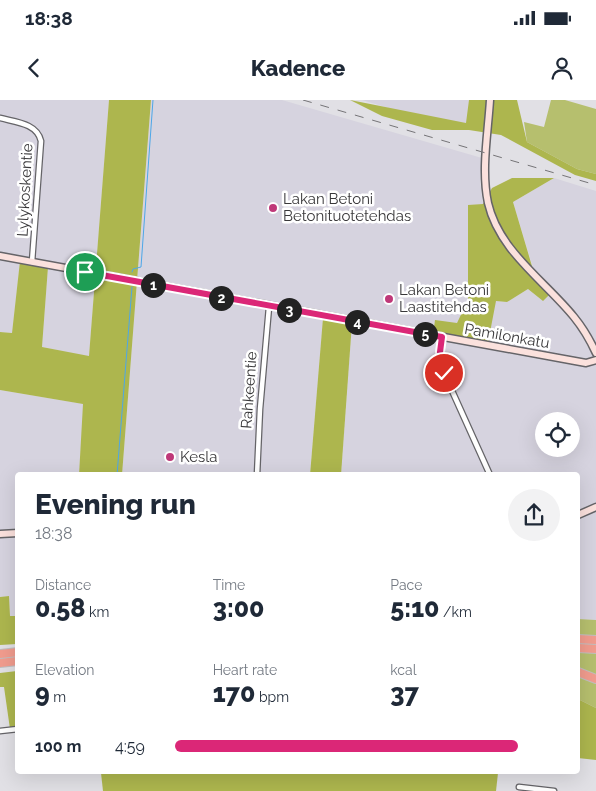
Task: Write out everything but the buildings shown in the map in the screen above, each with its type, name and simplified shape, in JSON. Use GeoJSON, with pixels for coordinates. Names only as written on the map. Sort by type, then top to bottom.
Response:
{"type":"FeatureCollection","features":[{"type":"Feature","properties":{"kind":"highway"},"geometry":{"type":"LineString","coordinates":[[580,638],[596,639]]}},
{"type":"Feature","properties":{"kind":"highway"},"geometry":{"type":"LineString","coordinates":[[580,648],[596,649]]}},
{"type":"Feature","properties":{"kind":"highway"},"geometry":{"type":"LineString","coordinates":[[0,654],[15,652]]}},
{"type":"Feature","properties":{"kind":"highway"},"geometry":{"type":"LineString","coordinates":[[0,663],[15,661]]}},
{"type":"Feature","properties":{"kind":"highway"},"geometry":{"type":"LineString","coordinates":[[580,673],[596,679]]}},
{"type":"Feature","properties":{"kind":"street"},"geometry":{"type":"LineString","coordinates":[[490,100],[486,181],[488,203],[494,220],[509,246],[575,318],[596,353]]}},
{"type":"Feature","properties":{"kind":"street","name":"Lylykoskentie"},"geometry":{"type":"LineString","coordinates":[[0,118],[33,128],[39,133],[41,141],[32,262]]}},
{"type":"Feature","properties":{"kind":"street","name":"Pamilonkatu"},"geometry":{"type":"LineString","coordinates":[[0,256],[586,363],[596,360]]}},
{"type":"Feature","properties":{"kind":"street","name":"Rahkeentie"},"geometry":{"type":"LineString","coordinates":[[257,472],[260,409],[269,306]]}},
{"type":"Feature","properties":{"kind":"street"},"geometry":{"type":"LineString","coordinates":[[442,337],[440,352],[444,373],[489,472]]}},
{"type":"Feature","properties":{"kind":"street"},"geometry":{"type":"LineString","coordinates":[[580,514],[596,507]]}},
{"type":"Feature","properties":{"kind":"street"},"geometry":{"type":"LineString","coordinates":[[0,534],[15,533]]}},
{"type":"Feature","properties":{"kind":"street"},"geometry":{"type":"LineString","coordinates":[[0,731],[15,729]]}},
{"type":"Feature","properties":{"kind":"street"},"geometry":{"type":"LineString","coordinates":[[519,787],[554,791]]}},
{"type":"Feature","properties":{"kind":"shaded area"},"geometry":{"type":"Polygon","coordinates":[[[0,100],[109,100],[89,357],[42,347],[48,267],[20,262],[12,333],[0,332],[0,100]]]}},
{"type":"Feature","properties":{"kind":"shaded area"},"geometry":{"type":"Polygon","coordinates":[[[151,100],[282,100],[482,158],[480,181],[483,204],[468,206],[469,300],[457,323],[444,340],[496,301],[507,302],[528,289],[543,301],[513,202],[554,178],[596,191],[596,620],[580,619],[580,472],[341,472],[352,323],[323,319],[310,472],[122,472],[151,100]]]}},
{"type":"Feature","properties":{"kind":"shaded area"},"geometry":{"type":"Polygon","coordinates":[[[362,100],[479,100],[477,126],[431,121],[362,100]]]}},
{"type":"Feature","properties":{"kind":"shaded area"},"geometry":{"type":"Polygon","coordinates":[[[0,390],[84,404],[79,472],[15,472],[15,616],[10,616],[9,596],[0,597],[0,390]]]}},
{"type":"Feature","properties":{"kind":"green space"},"geometry":{"type":"Polygon","coordinates":[[[109,100],[151,100],[122,472],[79,472],[83,404],[0,390],[0,332],[12,333],[20,261],[48,267],[42,347],[89,356],[109,100]]]}},
{"type":"Feature","properties":{"kind":"green space"},"geometry":{"type":"Polygon","coordinates":[[[350,100],[466,123],[469,100],[517,100],[527,142],[577,169],[596,174],[596,181],[575,175],[501,135],[469,130],[432,130],[382,116],[350,100]]]}},
{"type":"Feature","properties":{"kind":"green space"},"geometry":{"type":"Polygon","coordinates":[[[551,100],[565,100],[596,109],[596,174],[577,169],[527,142],[524,122],[544,127],[551,100]]]}},
{"type":"Feature","properties":{"kind":"green space"},"geometry":{"type":"Polygon","coordinates":[[[512,178],[554,178],[513,202],[537,283],[549,295],[543,301],[528,289],[507,302],[496,301],[487,348],[444,340],[434,328],[435,320],[457,323],[468,300],[468,205],[483,204],[492,188],[512,178]]]}},
{"type":"Feature","properties":{"kind":"green space"},"geometry":{"type":"Polygon","coordinates":[[[323,318],[352,323],[341,472],[310,472],[323,318]]]}},
{"type":"Feature","properties":{"kind":"green space"},"geometry":{"type":"Polygon","coordinates":[[[9,596],[10,616],[15,616],[15,644],[0,645],[0,597],[9,596]]]}},
{"type":"Feature","properties":{"kind":"green space"},"geometry":{"type":"Polygon","coordinates":[[[580,619],[596,620],[596,708],[580,700],[580,619]]]}},
{"type":"Feature","properties":{"kind":"green space"},"geometry":{"type":"Polygon","coordinates":[[[15,671],[15,728],[10,729],[4,687],[0,687],[0,673],[15,671]]]}},
{"type":"Feature","properties":{"kind":"green space"},"geometry":{"type":"Polygon","coordinates":[[[580,700],[596,708],[596,760],[580,758],[580,700]]]}},
{"type":"Feature","properties":{"kind":"green space"},"geometry":{"type":"Polygon","coordinates":[[[101,774],[498,774],[496,791],[103,791],[101,774]]]}},
{"type":"Feature","properties":{"kind":"waterway"},"geometry":{"type":"LineString","coordinates":[[132,272],[133,269],[141,267],[153,100]]}},
{"type":"Feature","properties":{"kind":"waterway"},"geometry":{"type":"LineString","coordinates":[[117,472],[132,287]]}},
{"type":"Feature","properties":{"kind":"railway"},"geometry":{"type":"LineString","coordinates":[[303,100],[596,185]]}},
{"type":"Feature","properties":{"kind":"place","name":"Lakan Betoni Betonituotetehdas"},"geometry":{"type":"Point","coordinates":[273,208]}},
{"type":"Feature","properties":{"kind":"place","name":"Lakan Betoni Laastitehdas"},"geometry":{"type":"Point","coordinates":[389,299]}},
{"type":"Feature","properties":{"kind":"place","name":"Kesla"},"geometry":{"type":"Point","coordinates":[170,457]}},
{"type":"Feature","properties":{"kind":"route"},"geometry":{"type":"LineString","coordinates":[[85,272],[442,337],[440,362],[444,373]]}}]}
